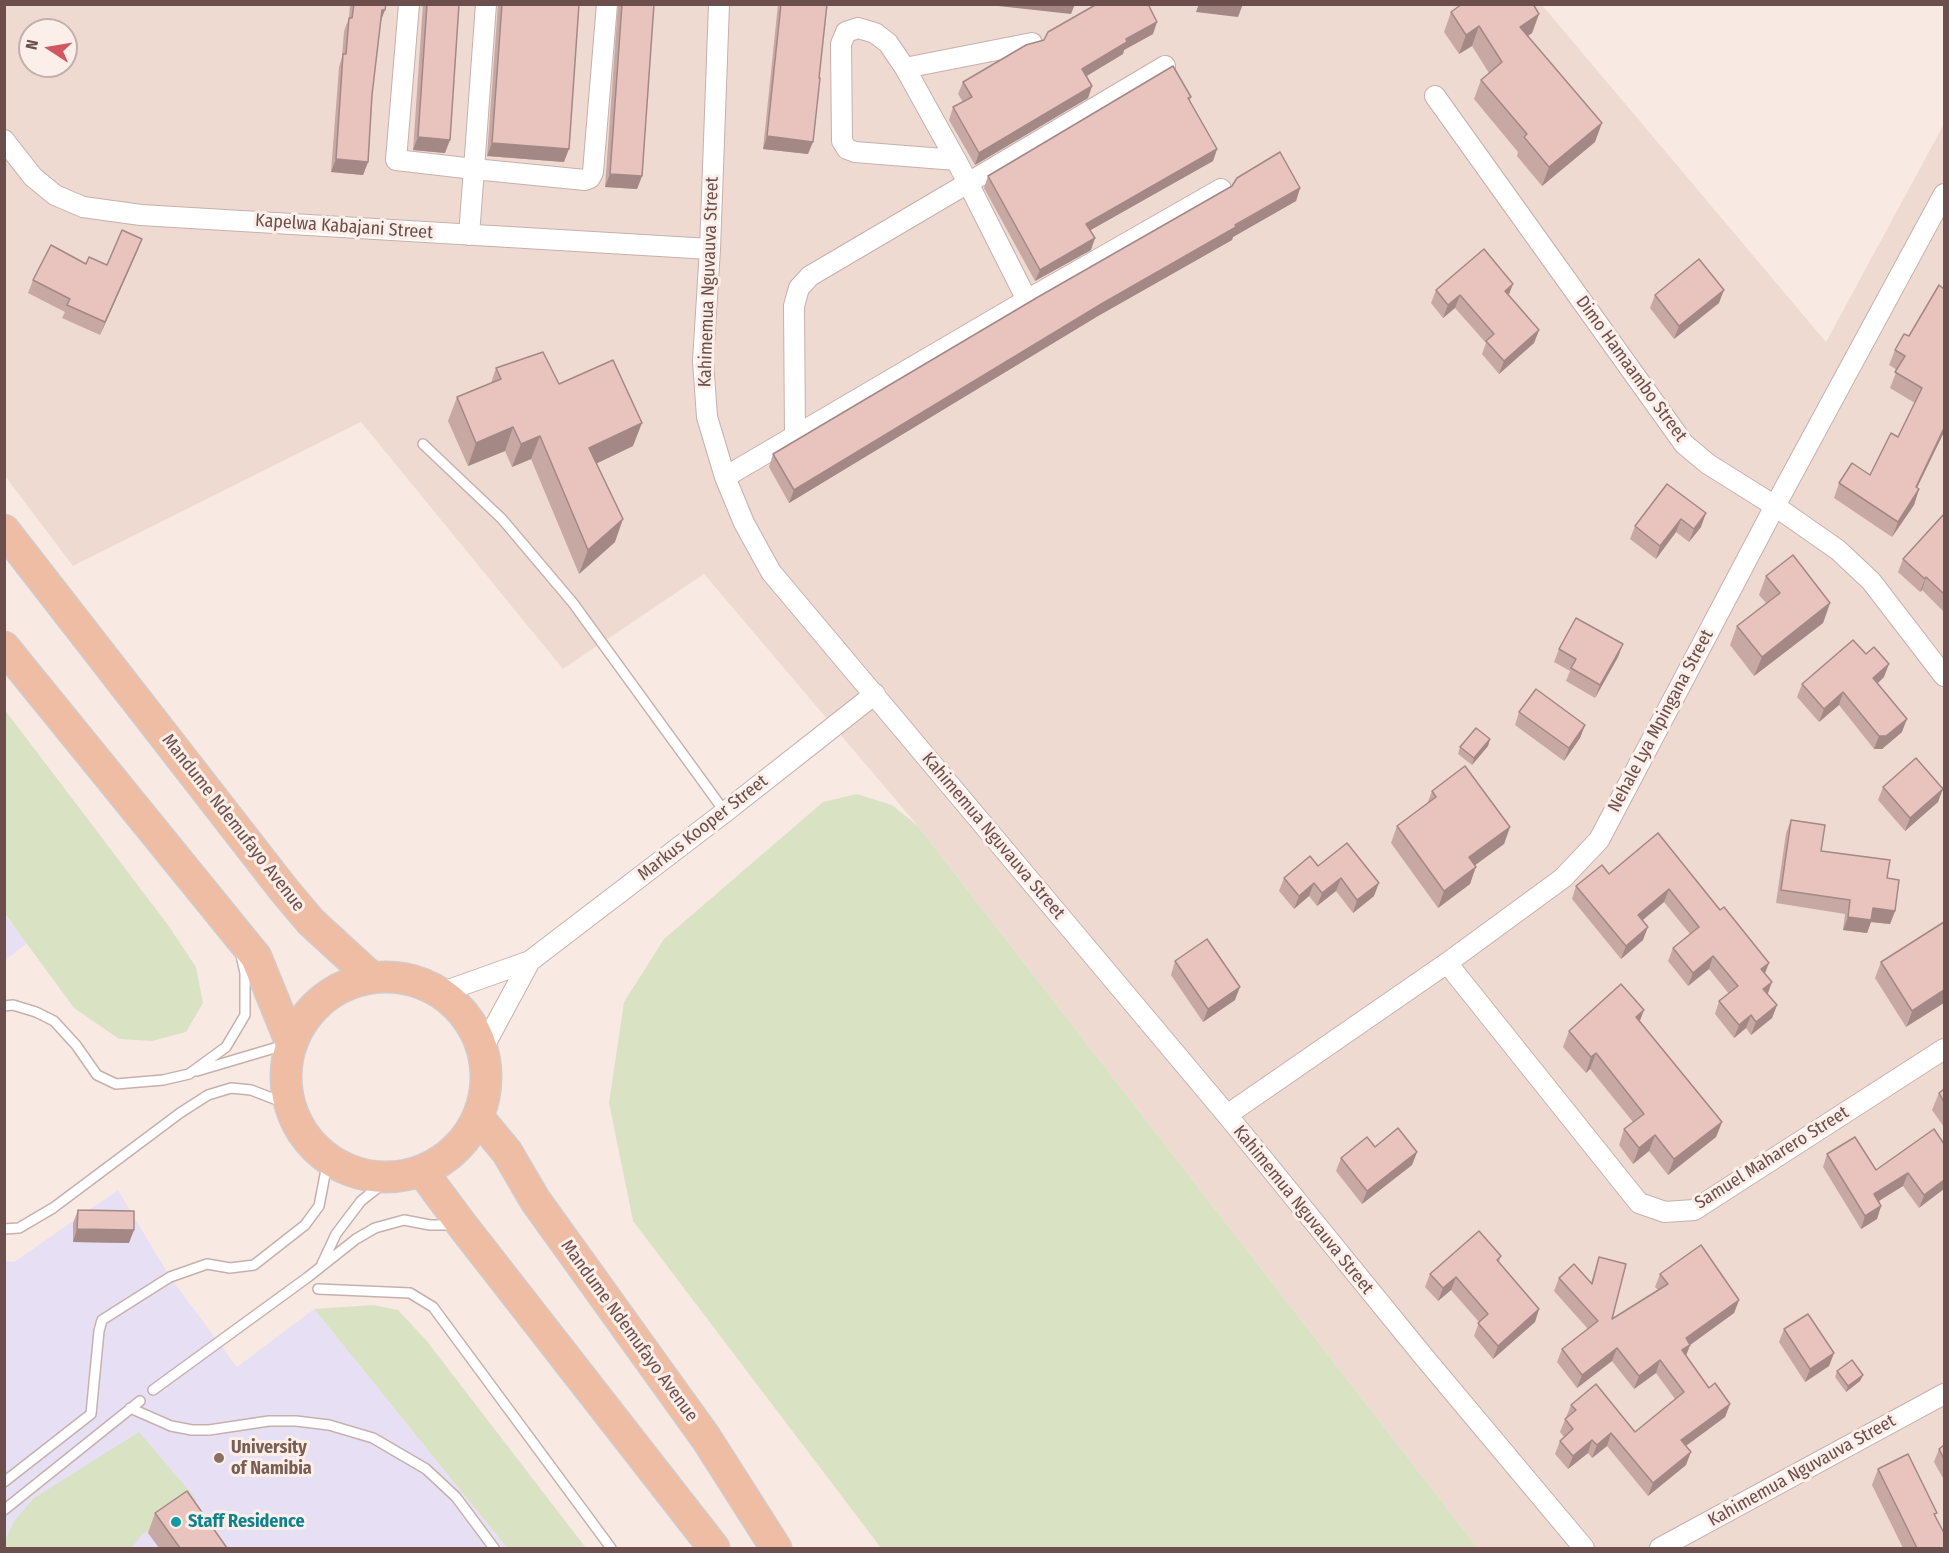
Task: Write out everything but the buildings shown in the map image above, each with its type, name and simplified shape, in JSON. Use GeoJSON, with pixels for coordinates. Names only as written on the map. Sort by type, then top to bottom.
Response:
{"type":"FeatureCollection","features":[{"type":"Feature","properties":{"kind":"main road","name":"Mandume Ndemufayo Avenue"},"geometry":{"type":"LineString","coordinates":[[4,530],[284,890],[311,922],[371,978]]}},
{"type":"Feature","properties":{"kind":"main road"},"geometry":{"type":"LineString","coordinates":[[4,647],[256,957],[291,1043]]}},
{"type":"Feature","properties":{"kind":"main road"},"geometry":{"type":"LineString","coordinates":[[371,978],[407,979],[424,984],[440,993],[467,1018],[484,1059],[484,1093],[478,1117],[467,1136],[453,1152],[436,1164],[409,1176],[390,1178],[368,1176],[344,1168],[328,1159],[306,1138],[293,1117],[286,1093],[286,1068],[291,1043],[302,1021],[326,996],[343,986],[371,978]]}},
{"type":"Feature","properties":{"kind":"main road","name":"Mandume Ndemufayo Avenue"},"geometry":{"type":"LineString","coordinates":[[478,1117],[507,1152],[535,1200],[706,1438],[776,1548]]}},
{"type":"Feature","properties":{"kind":"main road"},"geometry":{"type":"LineString","coordinates":[[422,1171],[714,1548]]}},
{"type":"Feature","properties":{"kind":"street"},"geometry":{"type":"LineString","coordinates":[[409,4],[396,159],[585,180],[590,178],[593,172],[607,4]]}},
{"type":"Feature","properties":{"kind":"street"},"geometry":{"type":"LineString","coordinates":[[469,235],[486,4]]}},
{"type":"Feature","properties":{"kind":"street","name":"Kahimemua Nguvauva Street"},"geometry":{"type":"LineString","coordinates":[[718,4],[704,372],[707,417],[725,477],[744,523],[771,572],[1227,1115],[1424,1358],[1584,1548]]}},
{"type":"Feature","properties":{"kind":"street"},"geometry":{"type":"LineString","coordinates":[[956,160],[855,152],[847,149],[842,141],[841,44],[846,32],[858,28],[875,33],[888,43],[956,160],[1027,300]]}},
{"type":"Feature","properties":{"kind":"street"},"geometry":{"type":"LineString","coordinates":[[904,68],[1032,43]]}},
{"type":"Feature","properties":{"kind":"street"},"geometry":{"type":"LineString","coordinates":[[795,436],[794,306],[799,288],[810,276],[1165,66]]}},
{"type":"Feature","properties":{"kind":"street","name":"Dimo Hamaambo Street"},"geometry":{"type":"LineString","coordinates":[[1436,96],[1684,444],[1708,464],[1838,549],[1871,581],[1944,676]]}},
{"type":"Feature","properties":{"kind":"street","name":"Kapelwa Kabajani Street"},"geometry":{"type":"LineString","coordinates":[[4,140],[40,183],[55,195],[83,207],[141,215],[710,249]]}},
{"type":"Feature","properties":{"kind":"street"},"geometry":{"type":"LineString","coordinates":[[725,477],[1221,189]]}},
{"type":"Feature","properties":{"kind":"street","name":"Nehale Lya Mpingana Street"},"geometry":{"type":"LineString","coordinates":[[1227,1115],[1447,963],[1563,878],[1599,840],[1775,506],[1944,194]]}},
{"type":"Feature","properties":{"kind":"street","name":"Markus Kooper Street"},"geometry":{"type":"LineString","coordinates":[[530,961],[875,694]]}},
{"type":"Feature","properties":{"kind":"street"},"geometry":{"type":"LineString","coordinates":[[440,993],[530,961]]}},
{"type":"Feature","properties":{"kind":"street"},"geometry":{"type":"LineString","coordinates":[[484,1059],[530,961]]}},
{"type":"Feature","properties":{"kind":"street","name":"Samuel Maharero Street"},"geometry":{"type":"LineString","coordinates":[[1447,963],[1639,1203],[1665,1212],[1694,1210],[1944,1049]]}},
{"type":"Feature","properties":{"kind":"street","name":"Kahimemua Nguvauva Street"},"geometry":{"type":"LineString","coordinates":[[1660,1548],[1944,1394]]}},
{"type":"Feature","properties":{"kind":"lane"},"geometry":{"type":"LineString","coordinates":[[423,444],[502,519],[573,603],[725,812]]}},
{"type":"Feature","properties":{"kind":"lane"},"geometry":{"type":"LineString","coordinates":[[189,1074],[226,1047],[245,1015],[245,973],[236,933]]}},
{"type":"Feature","properties":{"kind":"lane"},"geometry":{"type":"LineString","coordinates":[[4,1006],[13,1005],[36,1012],[54,1021],[76,1045],[97,1075],[116,1084],[163,1080],[189,1074],[291,1043]]}},
{"type":"Feature","properties":{"kind":"lane"},"geometry":{"type":"LineString","coordinates":[[4,1230],[19,1228],[53,1208],[180,1113],[208,1095],[231,1088],[250,1090],[290,1105]]}},
{"type":"Feature","properties":{"kind":"lane"},"geometry":{"type":"LineString","coordinates":[[4,1482],[91,1414],[102,1320],[170,1277],[207,1264],[230,1268],[254,1265],[305,1225],[319,1206],[328,1159]]}},
{"type":"Feature","properties":{"kind":"lane"},"geometry":{"type":"LineString","coordinates":[[320,1267],[336,1234],[361,1201],[390,1178]]}},
{"type":"Feature","properties":{"kind":"lane"},"geometry":{"type":"LineString","coordinates":[[153,1390],[356,1239],[388,1223],[404,1220],[430,1225],[462,1225]]}},
{"type":"Feature","properties":{"kind":"lane"},"geometry":{"type":"LineString","coordinates":[[318,1289],[410,1293],[433,1307],[611,1548]]}},
{"type":"Feature","properties":{"kind":"lane"},"geometry":{"type":"LineString","coordinates":[[4,1510],[140,1401]]}},
{"type":"Feature","properties":{"kind":"lane"},"geometry":{"type":"LineString","coordinates":[[130,1408],[171,1426],[192,1430],[209,1430],[269,1421],[296,1421],[329,1425],[373,1438],[426,1469],[456,1497],[494,1548]]}},
{"type":"Feature","properties":{"kind":"shaded area"},"geometry":{"type":"Polygon","coordinates":[[[5,5],[1542,5],[1826,342],[1944,124],[1944,1548],[1478,1548],[918,826],[704,574],[563,669],[361,422],[73,566],[5,476],[5,5]]]}},
{"type":"Feature","properties":{"kind":"shaded area"},"geometry":{"type":"Polygon","coordinates":[[[4,914],[27,943],[5,961],[4,961],[4,914]]]}},
{"type":"Feature","properties":{"kind":"shaded area","name":"University of Namibia"},"geometry":{"type":"Polygon","coordinates":[[[118,1190],[170,1277],[237,1367],[314,1309],[507,1548],[5,1548],[5,1261],[14,1262],[118,1190]]]}},
{"type":"Feature","properties":{"kind":"green space"},"geometry":{"type":"Polygon","coordinates":[[[5,710],[168,925],[196,967],[203,1003],[186,1032],[152,1041],[119,1039],[74,1008],[5,914],[5,710]]]}},
{"type":"Feature","properties":{"kind":"green space"},"geometry":{"type":"Polygon","coordinates":[[[857,794],[892,805],[918,826],[1478,1548],[881,1548],[633,1221],[609,1103],[624,1002],[664,939],[823,802],[857,794]]]}},
{"type":"Feature","properties":{"kind":"green space"},"geometry":{"type":"Polygon","coordinates":[[[374,1305],[398,1310],[426,1340],[586,1548],[507,1548],[314,1309],[374,1305]]]}},
{"type":"Feature","properties":{"kind":"green space"},"geometry":{"type":"Polygon","coordinates":[[[139,1432],[197,1500],[143,1534],[131,1548],[5,1548],[5,1541],[14,1521],[34,1498],[139,1432]]]}},
{"type":"Feature","properties":{"kind":"place","name":"University of Namibia"},"geometry":{"type":"Point","coordinates":[219,1458]}},
{"type":"Feature","properties":{"kind":"place","name":"Staff Residence"},"geometry":{"type":"Point","coordinates":[176,1522]}}]}
